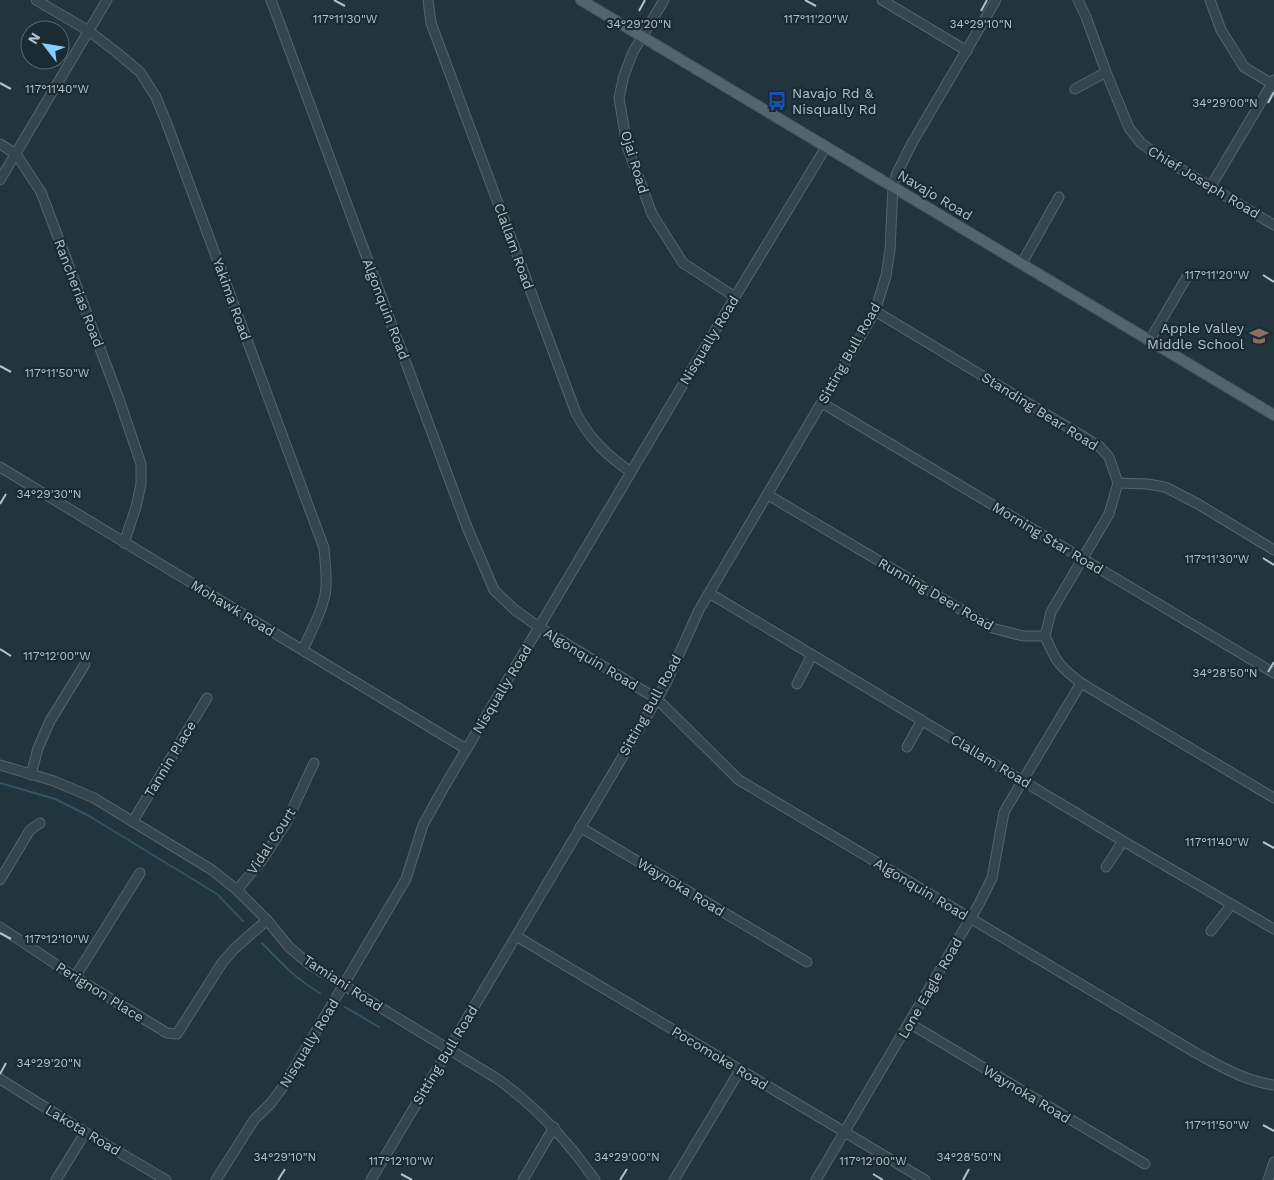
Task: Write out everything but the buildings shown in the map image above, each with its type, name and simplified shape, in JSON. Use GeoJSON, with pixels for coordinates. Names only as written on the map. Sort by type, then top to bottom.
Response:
{"type":"FeatureCollection","features":[{"type":"Feature","properties":{"kind":"main road","name":"Navajo Road"},"geometry":{"type":"LineString","coordinates":[[581,0],[1274,415]]}},
{"type":"Feature","properties":{"kind":"street","name":"Yakima Road"},"geometry":{"type":"LineString","coordinates":[[36,0],[89,31],[116,50],[140,72],[156,97],[324,548],[326,570],[325,594],[317,619],[303,650]]}},
{"type":"Feature","properties":{"kind":"street"},"geometry":{"type":"LineString","coordinates":[[0,180],[107,0]]}},
{"type":"Feature","properties":{"kind":"street","name":"Algonquin Road"},"geometry":{"type":"LineString","coordinates":[[271,0],[467,527],[494,590],[515,610],[540,628],[657,699],[739,780],[1221,1066],[1237,1075],[1274,1085]]}},
{"type":"Feature","properties":{"kind":"street","name":"Clallam Road"},"geometry":{"type":"LineString","coordinates":[[428,0],[431,23],[576,413],[586,432],[600,448],[631,472]]}},
{"type":"Feature","properties":{"kind":"street","name":"Ojai Road"},"geometry":{"type":"LineString","coordinates":[[664,0],[632,52],[624,75],[619,98],[627,146],[652,214],[683,263],[734,297]]}},
{"type":"Feature","properties":{"kind":"street"},"geometry":{"type":"LineString","coordinates":[[882,0],[967,51]]}},
{"type":"Feature","properties":{"kind":"street"},"geometry":{"type":"LineString","coordinates":[[894,186],[897,173],[912,143],[996,0]]}},
{"type":"Feature","properties":{"kind":"street","name":"Chief Joseph Road"},"geometry":{"type":"LineString","coordinates":[[1078,0],[1129,128],[1141,143],[1274,225]]}},
{"type":"Feature","properties":{"kind":"street"},"geometry":{"type":"LineString","coordinates":[[1210,0],[1220,30],[1244,66],[1273,83],[1212,186]]}},
{"type":"Feature","properties":{"kind":"street"},"geometry":{"type":"LineString","coordinates":[[1075,89],[1106,72]]}},
{"type":"Feature","properties":{"kind":"street","name":"Rancherias Road"},"geometry":{"type":"LineString","coordinates":[[0,144],[16,154],[41,192],[119,399],[141,464],[140,492],[124,543]]}},
{"type":"Feature","properties":{"kind":"street","name":"Nisqually Road"},"geometry":{"type":"LineString","coordinates":[[216,1180],[254,1120],[272,1103],[285,1084],[343,986],[406,879],[423,825],[466,749],[540,628],[734,297],[826,147]]}},
{"type":"Feature","properties":{"kind":"street","name":"Sitting Bull Road"},"geometry":{"type":"LineString","coordinates":[[371,1180],[666,684],[692,624],[709,593],[875,311],[888,263],[894,186]]}},
{"type":"Feature","properties":{"kind":"street"},"geometry":{"type":"LineString","coordinates":[[1022,263],[1059,197]]}},
{"type":"Feature","properties":{"kind":"street"},"geometry":{"type":"LineString","coordinates":[[1150,340],[1188,275]]}},
{"type":"Feature","properties":{"kind":"street","name":"Standing Bear Road"},"geometry":{"type":"LineString","coordinates":[[875,311],[1099,446],[1109,457],[1118,483]]}},
{"type":"Feature","properties":{"kind":"street","name":"Morning Star Road"},"geometry":{"type":"LineString","coordinates":[[822,403],[1274,674]]}},
{"type":"Feature","properties":{"kind":"street","name":"Mohawk Road"},"geometry":{"type":"LineString","coordinates":[[0,467],[466,749]]}},
{"type":"Feature","properties":{"kind":"street"},"geometry":{"type":"LineString","coordinates":[[1274,550],[1198,504],[1165,487],[1118,483],[1109,514],[1051,612],[1045,636],[1056,660],[1065,671],[1081,683],[1274,798]]}},
{"type":"Feature","properties":{"kind":"street","name":"Running Deer Road"},"geometry":{"type":"LineString","coordinates":[[768,495],[992,628],[1023,636],[1045,636]]}},
{"type":"Feature","properties":{"kind":"street","name":"Clallam Road"},"geometry":{"type":"LineString","coordinates":[[709,593],[1123,841],[1274,929]]}},
{"type":"Feature","properties":{"kind":"street"},"geometry":{"type":"LineString","coordinates":[[797,684],[812,655]]}},
{"type":"Feature","properties":{"kind":"street"},"geometry":{"type":"LineString","coordinates":[[31,775],[38,748],[50,720],[85,664]]}},
{"type":"Feature","properties":{"kind":"street","name":"Lone Eagle Road"},"geometry":{"type":"LineString","coordinates":[[816,1180],[979,904],[992,878],[1004,812],[1081,683]]}},
{"type":"Feature","properties":{"kind":"street","name":"Tannin Place"},"geometry":{"type":"LineString","coordinates":[[133,821],[207,698]]}},
{"type":"Feature","properties":{"kind":"street"},"geometry":{"type":"LineString","coordinates":[[907,748],[922,720]]}},
{"type":"Feature","properties":{"kind":"street","name":"Vidal Court"},"geometry":{"type":"LineString","coordinates":[[237,890],[262,860],[286,823],[314,763]]}},
{"type":"Feature","properties":{"kind":"street","name":"Tamiani Road"},"geometry":{"type":"LineString","coordinates":[[0,765],[54,781],[94,798],[212,870],[237,890],[267,920],[289,946],[309,964],[449,1048],[522,1096],[554,1127],[595,1180]]}},
{"type":"Feature","properties":{"kind":"street"},"geometry":{"type":"LineString","coordinates":[[0,880],[30,830],[40,823]]}},
{"type":"Feature","properties":{"kind":"street","name":"Waynoka Road"},"geometry":{"type":"LineString","coordinates":[[580,828],[807,962]]}},
{"type":"Feature","properties":{"kind":"street"},"geometry":{"type":"LineString","coordinates":[[1106,867],[1123,841]]}},
{"type":"Feature","properties":{"kind":"street"},"geometry":{"type":"LineString","coordinates":[[75,977],[140,872]]}},
{"type":"Feature","properties":{"kind":"street"},"geometry":{"type":"LineString","coordinates":[[1212,931],[1231,905]]}},
{"type":"Feature","properties":{"kind":"street","name":"Perignon Place"},"geometry":{"type":"LineString","coordinates":[[0,927],[75,977],[167,1033],[177,1034],[222,963],[234,949],[267,920]]}},
{"type":"Feature","properties":{"kind":"street","name":"Pocomoke Road"},"geometry":{"type":"LineString","coordinates":[[516,936],[925,1180]]}},
{"type":"Feature","properties":{"kind":"street","name":"Waynoka Road"},"geometry":{"type":"LineString","coordinates":[[909,1023],[1145,1164]]}},
{"type":"Feature","properties":{"kind":"street"},"geometry":{"type":"LineString","coordinates":[[674,1180],[740,1070]]}},
{"type":"Feature","properties":{"kind":"street","name":"Lakota Road"},"geometry":{"type":"LineString","coordinates":[[0,1080],[166,1180]]}},
{"type":"Feature","properties":{"kind":"street"},"geometry":{"type":"LineString","coordinates":[[523,1180],[554,1127]]}},
{"type":"Feature","properties":{"kind":"street"},"geometry":{"type":"LineString","coordinates":[[56,1180],[85,1132]]}},
{"type":"Feature","properties":{"kind":"street"},"geometry":{"type":"LineString","coordinates":[[1268,1180],[1274,1162]]}},
{"type":"Feature","properties":{"kind":"waterway"},"geometry":{"type":"LineString","coordinates":[[0,783],[55,799],[89,816],[217,894],[243,921]]}},
{"type":"Feature","properties":{"kind":"waterway"},"geometry":{"type":"LineString","coordinates":[[262,943],[282,964],[320,993]]}},
{"type":"Feature","properties":{"kind":"waterway"},"geometry":{"type":"LineString","coordinates":[[345,1007],[379,1027]]}},
{"type":"Feature","properties":{"kind":"place","name":"Navajo Rd & Nisqually Rd"},"geometry":{"type":"Point","coordinates":[777,101]}},
{"type":"Feature","properties":{"kind":"place","name":"Apple Valley Middle School"},"geometry":{"type":"Point","coordinates":[1259,336]}}]}
